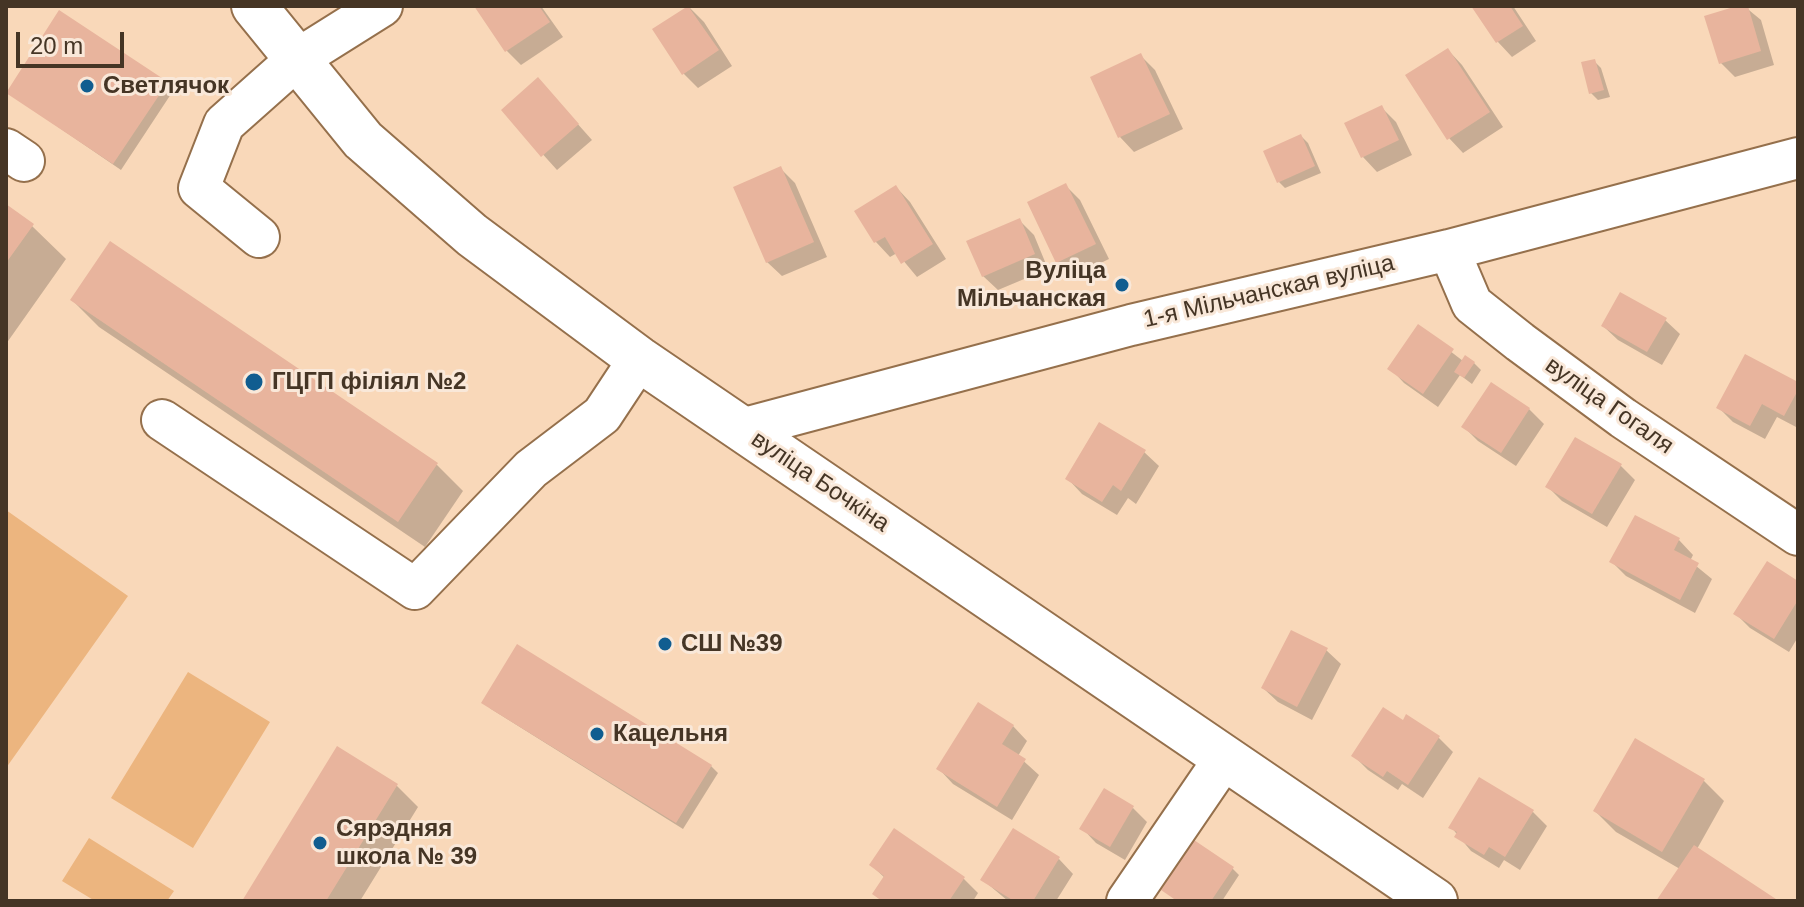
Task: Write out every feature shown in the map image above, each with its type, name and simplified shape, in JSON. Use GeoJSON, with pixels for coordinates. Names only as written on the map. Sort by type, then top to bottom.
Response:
{"type":"FeatureCollection","features":[{"type":"Feature","properties":{"kind":"main road","name":"вуліца Бочкіна"},"geometry":{"type":"LineString","coordinates":[[254,6],[363,140],[461,225],[639,359],[1435,901]]}},
{"type":"Feature","properties":{"kind":"street"},"geometry":{"type":"LineString","coordinates":[[259,237],[199,188],[224,124],[296,60],[382,6]]}},
{"type":"Feature","properties":{"kind":"street","name":"1-я Мільчанская вуліца"},"geometry":{"type":"LineString","coordinates":[[741,429],[1131,325],[1449,250],[1798,158]]}},
{"type":"Feature","properties":{"kind":"street","name":"вуліца Гогаля"},"geometry":{"type":"LineString","coordinates":[[1449,250],[1472,304],[1623,418],[1798,535]]}},
{"type":"Feature","properties":{"kind":"street"},"geometry":{"type":"LineString","coordinates":[[162,420],[415,589],[531,469],[602,415],[639,359]]}},
{"type":"Feature","properties":{"kind":"street"},"geometry":{"type":"LineString","coordinates":[[1127,901],[1224,759]]}},
{"type":"Feature","properties":{"kind":"shaded area"},"geometry":{"type":"Polygon","coordinates":[[[6,510],[128,596],[6,768],[6,510]]]}},
{"type":"Feature","properties":{"kind":"shaded area"},"geometry":{"type":"Polygon","coordinates":[[[188,672],[270,722],[193,848],[111,798],[188,672]]]}},
{"type":"Feature","properties":{"kind":"shaded area"},"geometry":{"type":"Polygon","coordinates":[[[89,838],[174,891],[167,901],[95,901],[62,881],[89,838]]]}},
{"type":"Feature","properties":{"kind":"building"},"geometry":{"type":"Polygon","coordinates":[[[474,6],[539,6],[550,22],[505,52],[474,6]]]}},
{"type":"Feature","properties":{"kind":"building"},"geometry":{"type":"Polygon","coordinates":[[[688,6],[719,50],[682,75],[652,29],[688,6]]]}},
{"type":"Feature","properties":{"kind":"building"},"geometry":{"type":"Polygon","coordinates":[[[1471,6],[1510,6],[1523,26],[1496,43],[1471,6]]]}},
{"type":"Feature","properties":{"kind":"building"},"geometry":{"type":"Polygon","coordinates":[[[1737,6],[1748,6],[1761,51],[1719,64],[1704,16],[1737,6]]]}},
{"type":"Feature","properties":{"kind":"building","name":"Светлячок"},"geometry":{"type":"Polygon","coordinates":[[[59,10],[168,82],[113,164],[6,93],[59,10]]]}},
{"type":"Feature","properties":{"kind":"building"},"geometry":{"type":"Polygon","coordinates":[[[1448,48],[1490,112],[1447,140],[1405,75],[1448,48]]]}},
{"type":"Feature","properties":{"kind":"building"},"geometry":{"type":"Polygon","coordinates":[[[1141,53],[1170,114],[1118,138],[1090,77],[1141,53]]]}},
{"type":"Feature","properties":{"kind":"building"},"geometry":{"type":"Polygon","coordinates":[[[1595,59],[1604,90],[1589,94],[1581,62],[1595,59]]]}},
{"type":"Feature","properties":{"kind":"building"},"geometry":{"type":"Polygon","coordinates":[[[538,77],[579,124],[541,157],[501,110],[538,77]]]}},
{"type":"Feature","properties":{"kind":"building"},"geometry":{"type":"Polygon","coordinates":[[[1382,105],[1399,140],[1361,158],[1344,123],[1382,105]]]}},
{"type":"Feature","properties":{"kind":"building"},"geometry":{"type":"Polygon","coordinates":[[[1301,134],[1315,166],[1277,183],[1263,151],[1301,134]]]}},
{"type":"Feature","properties":{"kind":"building"},"geometry":{"type":"Polygon","coordinates":[[[781,166],[814,242],[766,263],[733,187],[781,166]]]}},
{"type":"Feature","properties":{"kind":"building"},"geometry":{"type":"Polygon","coordinates":[[[1066,183],[1096,244],[1056,263],[1027,202],[1066,183]]]}},
{"type":"Feature","properties":{"kind":"building"},"geometry":{"type":"Polygon","coordinates":[[[896,185],[933,244],[901,264],[885,237],[874,243],[854,211],[896,185]]]}},
{"type":"Feature","properties":{"kind":"building"},"geometry":{"type":"Polygon","coordinates":[[[6,204],[34,224],[6,263],[6,204]]]}},
{"type":"Feature","properties":{"kind":"building"},"geometry":{"type":"Polygon","coordinates":[[[1020,218],[1035,254],[982,277],[966,241],[1020,218]]]}},
{"type":"Feature","properties":{"kind":"building","name":"ГЦГП філіял №2"},"geometry":{"type":"Polygon","coordinates":[[[110,241],[438,463],[398,522],[70,300],[110,241]]]}},
{"type":"Feature","properties":{"kind":"building"},"geometry":{"type":"Polygon","coordinates":[[[1620,292],[1667,318],[1647,352],[1601,326],[1620,292]]]}},
{"type":"Feature","properties":{"kind":"building"},"geometry":{"type":"Polygon","coordinates":[[[1418,324],[1454,349],[1423,394],[1387,369],[1418,324]]]}},
{"type":"Feature","properties":{"kind":"building"},"geometry":{"type":"Polygon","coordinates":[[[1745,354],[1798,382],[1798,390],[1784,416],[1762,404],[1750,426],[1716,408],[1745,354]]]}},
{"type":"Feature","properties":{"kind":"building"},"geometry":{"type":"Polygon","coordinates":[[[1465,355],[1475,362],[1464,378],[1454,372],[1465,355]]]}},
{"type":"Feature","properties":{"kind":"building"},"geometry":{"type":"Polygon","coordinates":[[[1491,382],[1530,408],[1501,453],[1461,427],[1491,382]]]}},
{"type":"Feature","properties":{"kind":"building"},"geometry":{"type":"Polygon","coordinates":[[[1099,422],[1146,450],[1121,491],[1113,485],[1102,502],[1065,479],[1099,422]]]}},
{"type":"Feature","properties":{"kind":"building"},"geometry":{"type":"Polygon","coordinates":[[[1575,437],[1622,464],[1592,514],[1545,487],[1575,437]]]}},
{"type":"Feature","properties":{"kind":"building"},"geometry":{"type":"Polygon","coordinates":[[[1635,515],[1680,538],[1674,550],[1699,563],[1680,600],[1609,562],[1635,515]]]}},
{"type":"Feature","properties":{"kind":"building"},"geometry":{"type":"Polygon","coordinates":[[[1767,561],[1798,581],[1798,600],[1774,639],[1733,614],[1767,561]]]}},
{"type":"Feature","properties":{"kind":"building"},"geometry":{"type":"Polygon","coordinates":[[[1291,630],[1328,648],[1297,707],[1261,688],[1291,630]]]}},
{"type":"Feature","properties":{"kind":"building","name":"Кацельня"},"geometry":{"type":"Polygon","coordinates":[[[517,644],[712,765],[676,823],[481,703],[517,644]]]}},
{"type":"Feature","properties":{"kind":"building"},"geometry":{"type":"Polygon","coordinates":[[[978,702],[1014,725],[1002,744],[1026,759],[997,807],[936,769],[978,702]]]}},
{"type":"Feature","properties":{"kind":"building"},"geometry":{"type":"Polygon","coordinates":[[[1383,707],[1403,720],[1406,714],[1440,736],[1408,785],[1387,771],[1383,777],[1351,756],[1383,707]]]}},
{"type":"Feature","properties":{"kind":"building"},"geometry":{"type":"Polygon","coordinates":[[[1635,738],[1705,779],[1662,852],[1593,811],[1635,738]]]}},
{"type":"Feature","properties":{"kind":"building","name":"Сярэдняя школа № 39"},"geometry":{"type":"Polygon","coordinates":[[[337,746],[398,784],[326,901],[242,901],[337,746]]]}},
{"type":"Feature","properties":{"kind":"building"},"geometry":{"type":"Polygon","coordinates":[[[1479,777],[1534,810],[1505,857],[1489,847],[1484,855],[1454,837],[1457,832],[1448,828],[1479,777]]]}},
{"type":"Feature","properties":{"kind":"building"},"geometry":{"type":"Polygon","coordinates":[[[1104,788],[1134,806],[1110,847],[1079,829],[1104,788]]]}},
{"type":"Feature","properties":{"kind":"building"},"geometry":{"type":"Polygon","coordinates":[[[894,828],[965,877],[949,901],[882,901],[872,894],[884,876],[869,865],[894,828]]]}},
{"type":"Feature","properties":{"kind":"building"},"geometry":{"type":"Polygon","coordinates":[[[1013,828],[1060,857],[1033,901],[1014,901],[980,880],[1013,828]]]}},
{"type":"Feature","properties":{"kind":"building"},"geometry":{"type":"Polygon","coordinates":[[[1194,840],[1234,867],[1211,901],[1177,901],[1161,890],[1194,840]]]}},
{"type":"Feature","properties":{"kind":"building"},"geometry":{"type":"Polygon","coordinates":[[[1694,845],[1779,901],[1656,901],[1694,845]]]}},
{"type":"Feature","properties":{"kind":"place","name":"Светлячок"},"geometry":{"type":"Point","coordinates":[87,86]}},
{"type":"Feature","properties":{"kind":"place","name":"Вуліца Мільчанская"},"geometry":{"type":"Point","coordinates":[1122,285]}},
{"type":"Feature","properties":{"kind":"place","name":"ГЦГП філіял №2"},"geometry":{"type":"Point","coordinates":[254,382]}},
{"type":"Feature","properties":{"kind":"place","name":"СШ №39"},"geometry":{"type":"Point","coordinates":[665,644]}},
{"type":"Feature","properties":{"kind":"place","name":"Кацельня"},"geometry":{"type":"Point","coordinates":[597,734]}},
{"type":"Feature","properties":{"kind":"place","name":"Сярэдняя школа № 39"},"geometry":{"type":"Point","coordinates":[320,843]}}]}
